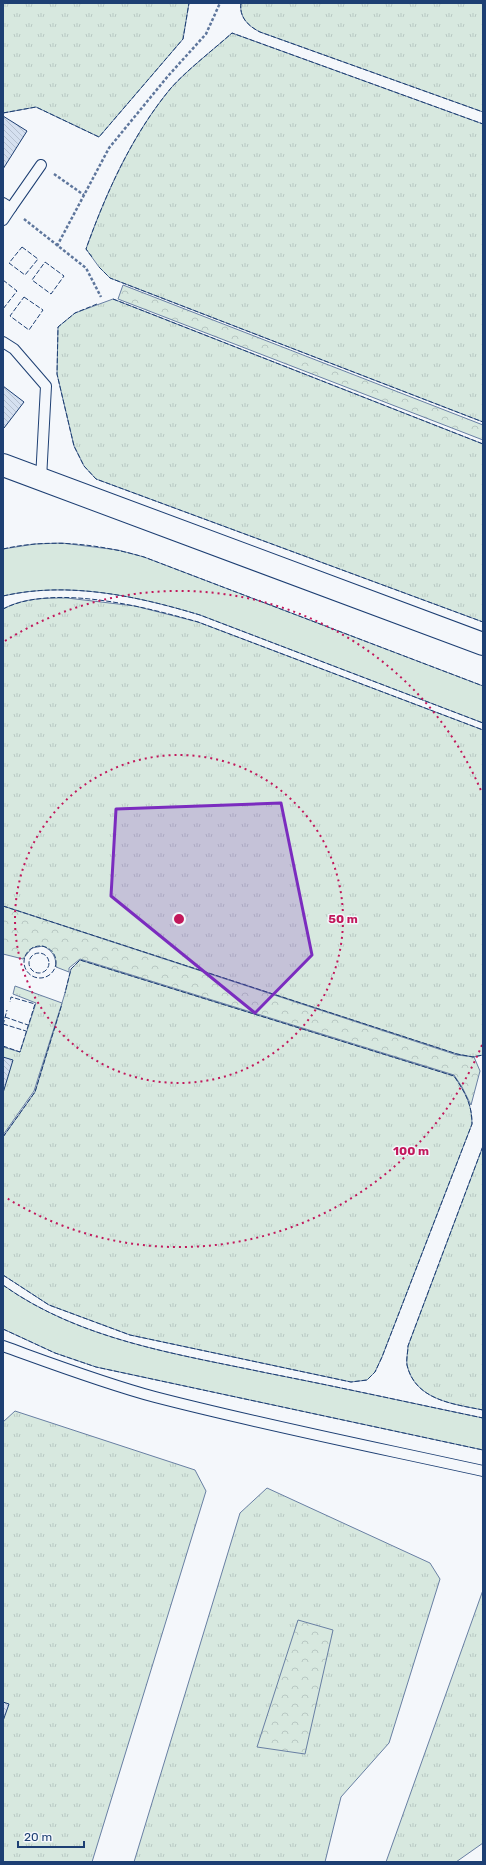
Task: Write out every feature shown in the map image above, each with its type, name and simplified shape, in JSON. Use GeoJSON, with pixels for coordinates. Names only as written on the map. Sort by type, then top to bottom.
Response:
{"type":"FeatureCollection","features":[{"type":"Feature","properties":{"kind":"street"},"geometry":{"type":"LineString","coordinates":[[3,465],[483,644]]}},
{"type":"Feature","properties":{"kind":"lane"},"geometry":{"type":"LineString","coordinates":[[3,220],[7,206],[41,165]]}},
{"type":"Feature","properties":{"kind":"lane"},"geometry":{"type":"LineString","coordinates":[[3,342],[14,349],[46,386],[41,479]]}},
{"type":"Feature","properties":{"kind":"lane"},"geometry":{"type":"LineString","coordinates":[[3,1346],[77,1373],[154,1396],[292,1429],[483,1471]]}},
{"type":"Feature","properties":{"kind":"path"},"geometry":{"type":"LineString","coordinates":[[58,246],[109,148],[168,76],[206,34],[220,3]]}},
{"type":"Feature","properties":{"kind":"path"},"geometry":{"type":"LineString","coordinates":[[41,165],[84,195]]}},
{"type":"Feature","properties":{"kind":"path"},"geometry":{"type":"LineString","coordinates":[[7,206],[86,268],[101,297]]}},
{"type":"Feature","properties":{"kind":"highlighted area"},"geometry":{"type":"Polygon","coordinates":[[[281,803],[312,955],[255,1013],[111,896],[116,809],[281,803]]]}},
{"type":"Feature","properties":{"kind":"green space"},"geometry":{"type":"Polygon","coordinates":[[[3,3],[189,3],[183,39],[99,137],[36,107],[3,113],[3,3]]]}},
{"type":"Feature","properties":{"kind":"green space"},"geometry":{"type":"Polygon","coordinates":[[[241,3],[483,3],[483,112],[260,32],[248,24],[243,17],[241,13],[241,3]]]}},
{"type":"Feature","properties":{"kind":"green space"},"geometry":{"type":"Polygon","coordinates":[[[232,33],[483,124],[483,422],[110,278],[99,267],[86,249],[111,186],[144,125],[177,81],[232,33]]]}},
{"type":"Feature","properties":{"kind":"green space"},"geometry":{"type":"Polygon","coordinates":[[[123,285],[483,425],[483,440],[118,299],[123,285]]]}},
{"type":"Feature","properties":{"kind":"green space"},"geometry":{"type":"Polygon","coordinates":[[[113,299],[483,444],[483,622],[96,479],[84,466],[74,446],[57,374],[58,327],[75,313],[113,299]]]}},
{"type":"Feature","properties":{"kind":"green space"},"geometry":{"type":"Polygon","coordinates":[[[62,543],[118,550],[144,557],[483,686],[483,723],[200,615],[176,608],[127,597],[77,590],[52,590],[3,596],[3,549],[35,544],[62,543]]]}},
{"type":"Feature","properties":{"kind":"green space"},"geometry":{"type":"Polygon","coordinates":[[[67,598],[135,606],[198,622],[483,730],[483,1055],[473,1057],[457,1054],[3,906],[3,609],[26,601],[67,598]]]}},
{"type":"Feature","properties":{"kind":"green space"},"geometry":{"type":"Polygon","coordinates":[[[3,906],[457,1055],[474,1057],[480,1071],[471,1105],[454,1075],[80,959],[69,968],[69,972],[56,967],[53,955],[43,946],[32,948],[23,959],[3,954],[3,906]]]}},
{"type":"Feature","properties":{"kind":"green space"},"geometry":{"type":"Polygon","coordinates":[[[80,960],[454,1076],[467,1098],[471,1110],[472,1124],[382,1357],[375,1372],[367,1380],[351,1382],[130,1335],[49,1305],[3,1275],[3,1137],[35,1092],[71,969],[80,960]]]}},
{"type":"Feature","properties":{"kind":"green space"},"geometry":{"type":"Polygon","coordinates":[[[15,986],[62,1003],[34,1091],[3,1135],[3,1047],[20,1052],[36,1003],[13,994],[15,986]]]}},
{"type":"Feature","properties":{"kind":"green space"},"geometry":{"type":"Polygon","coordinates":[[[483,1146],[483,1410],[448,1402],[427,1393],[418,1386],[411,1377],[407,1360],[408,1346],[483,1146]]]}},
{"type":"Feature","properties":{"kind":"green space"},"geometry":{"type":"Polygon","coordinates":[[[3,1285],[33,1304],[64,1319],[97,1332],[130,1342],[199,1359],[483,1418],[483,1450],[96,1367],[55,1353],[3,1329],[3,1285]]]}},
{"type":"Feature","properties":{"kind":"green space"},"geometry":{"type":"Polygon","coordinates":[[[15,1411],[195,1470],[206,1491],[92,1862],[3,1862],[3,1422],[15,1411]]]}},
{"type":"Feature","properties":{"kind":"green space"},"geometry":{"type":"Polygon","coordinates":[[[267,1488],[430,1563],[440,1579],[389,1743],[341,1797],[325,1862],[134,1862],[240,1513],[267,1488]]]}},
{"type":"Feature","properties":{"kind":"green space"},"geometry":{"type":"Polygon","coordinates":[[[483,1590],[483,1843],[456,1862],[386,1862],[483,1590]]]}},
{"type":"Feature","properties":{"kind":"green space"},"geometry":{"type":"Polygon","coordinates":[[[298,1620],[333,1630],[305,1754],[257,1747],[298,1620]]]}},
{"type":"Feature","properties":{"kind":"building"},"geometry":{"type":"Polygon","coordinates":[[[3,116],[27,131],[3,169],[3,116]]]}},
{"type":"Feature","properties":{"kind":"building"},"geometry":{"type":"Polygon","coordinates":[[[3,386],[24,402],[4,428],[3,427],[3,386]]]}},
{"type":"Feature","properties":{"kind":"building"},"geometry":{"type":"Polygon","coordinates":[[[3,1057],[13,1060],[3,1093],[3,1057]]]}},
{"type":"Feature","properties":{"kind":"building"},"geometry":{"type":"Polygon","coordinates":[[[3,1702],[9,1704],[3,1721],[3,1702]]]}},
{"type":"Feature","properties":{"kind":"fence"},"geometry":{"type":"LineString","coordinates":[[3,113],[36,107],[99,137],[183,39],[189,3]]}},
{"type":"Feature","properties":{"kind":"fence"},"geometry":{"type":"LineString","coordinates":[[241,3],[241,13],[243,17],[248,24],[260,32],[483,112]]}},
{"type":"Feature","properties":{"kind":"fence"},"geometry":{"type":"LineString","coordinates":[[92,257],[86,249],[102,207],[121,165],[144,125],[177,81],[232,33],[483,124]]}},
{"type":"Feature","properties":{"kind":"fence"},"geometry":{"type":"LineString","coordinates":[[22,247],[38,259],[25,275],[9,263],[22,247]]}},
{"type":"Feature","properties":{"kind":"fence"},"geometry":{"type":"LineString","coordinates":[[45,262],[64,276],[51,294],[32,280],[45,262]]}},
{"type":"Feature","properties":{"kind":"fence"},"geometry":{"type":"LineString","coordinates":[[99,267],[110,278],[483,422]]}},
{"type":"Feature","properties":{"kind":"fence"},"geometry":{"type":"LineString","coordinates":[[3,280],[17,291],[3,309]]}},
{"type":"Feature","properties":{"kind":"fence"},"geometry":{"type":"LineString","coordinates":[[24,297],[43,310],[29,330],[10,316],[24,297]]}},
{"type":"Feature","properties":{"kind":"fence"},"geometry":{"type":"LineString","coordinates":[[113,299],[483,444]]}},
{"type":"Feature","properties":{"kind":"fence"},"geometry":{"type":"LineString","coordinates":[[97,304],[75,313],[58,327],[57,374],[74,446],[84,466],[96,479],[483,622]]}},
{"type":"Feature","properties":{"kind":"fence"},"geometry":{"type":"LineString","coordinates":[[3,549],[56,543],[92,546],[127,552],[144,557],[483,686]]}},
{"type":"Feature","properties":{"kind":"fence"},"geometry":{"type":"LineString","coordinates":[[3,596],[52,590],[77,590],[127,597],[176,608],[200,615],[483,723]]}},
{"type":"Feature","properties":{"kind":"fence"},"geometry":{"type":"LineString","coordinates":[[3,609],[24,601],[47,598],[73,598],[127,604],[153,610],[198,622],[483,730]]}},
{"type":"Feature","properties":{"kind":"fence"},"geometry":{"type":"LineString","coordinates":[[3,906],[457,1054],[473,1057],[483,1055]]}},
{"type":"Feature","properties":{"kind":"fence"},"geometry":{"type":"LineString","coordinates":[[40,946],[46,947],[53,953],[56,962],[55,968],[49,975],[40,978],[34,977],[27,971],[24,962],[25,956],[31,949],[40,946]]}},
{"type":"Feature","properties":{"kind":"fence"},"geometry":{"type":"LineString","coordinates":[[39,953],[46,956],[49,963],[46,970],[39,973],[32,970],[29,963],[32,956],[39,953]]}},
{"type":"Feature","properties":{"kind":"fence"},"geometry":{"type":"LineString","coordinates":[[3,1275],[49,1305],[130,1335],[351,1382],[367,1380],[375,1372],[382,1357],[472,1124],[471,1110],[467,1098],[454,1076],[80,960],[71,969],[65,993]]}},
{"type":"Feature","properties":{"kind":"fence"},"geometry":{"type":"LineString","coordinates":[[3,1046],[20,1052],[35,1004],[11,997],[10,1002]]}},
{"type":"Feature","properties":{"kind":"fence"},"geometry":{"type":"LineString","coordinates":[[3,1137],[35,1092],[62,1004]]}},
{"type":"Feature","properties":{"kind":"fence"},"geometry":{"type":"LineString","coordinates":[[3,1025],[7,1010]]}},
{"type":"Feature","properties":{"kind":"fence"},"geometry":{"type":"LineString","coordinates":[[5,1017],[28,1025]]}},
{"type":"Feature","properties":{"kind":"fence"},"geometry":{"type":"LineString","coordinates":[[3,1024],[26,1031]]}},
{"type":"Feature","properties":{"kind":"fence"},"geometry":{"type":"LineString","coordinates":[[483,1146],[408,1346],[407,1360],[411,1377],[418,1386],[427,1393],[448,1402],[483,1410]]}},
{"type":"Feature","properties":{"kind":"fence"},"geometry":{"type":"LineString","coordinates":[[3,1285],[33,1304],[64,1319],[97,1332],[130,1342],[199,1359],[483,1418]]}},
{"type":"Feature","properties":{"kind":"fence"},"geometry":{"type":"LineString","coordinates":[[3,1329],[55,1353],[96,1367],[483,1450]]}}]}
